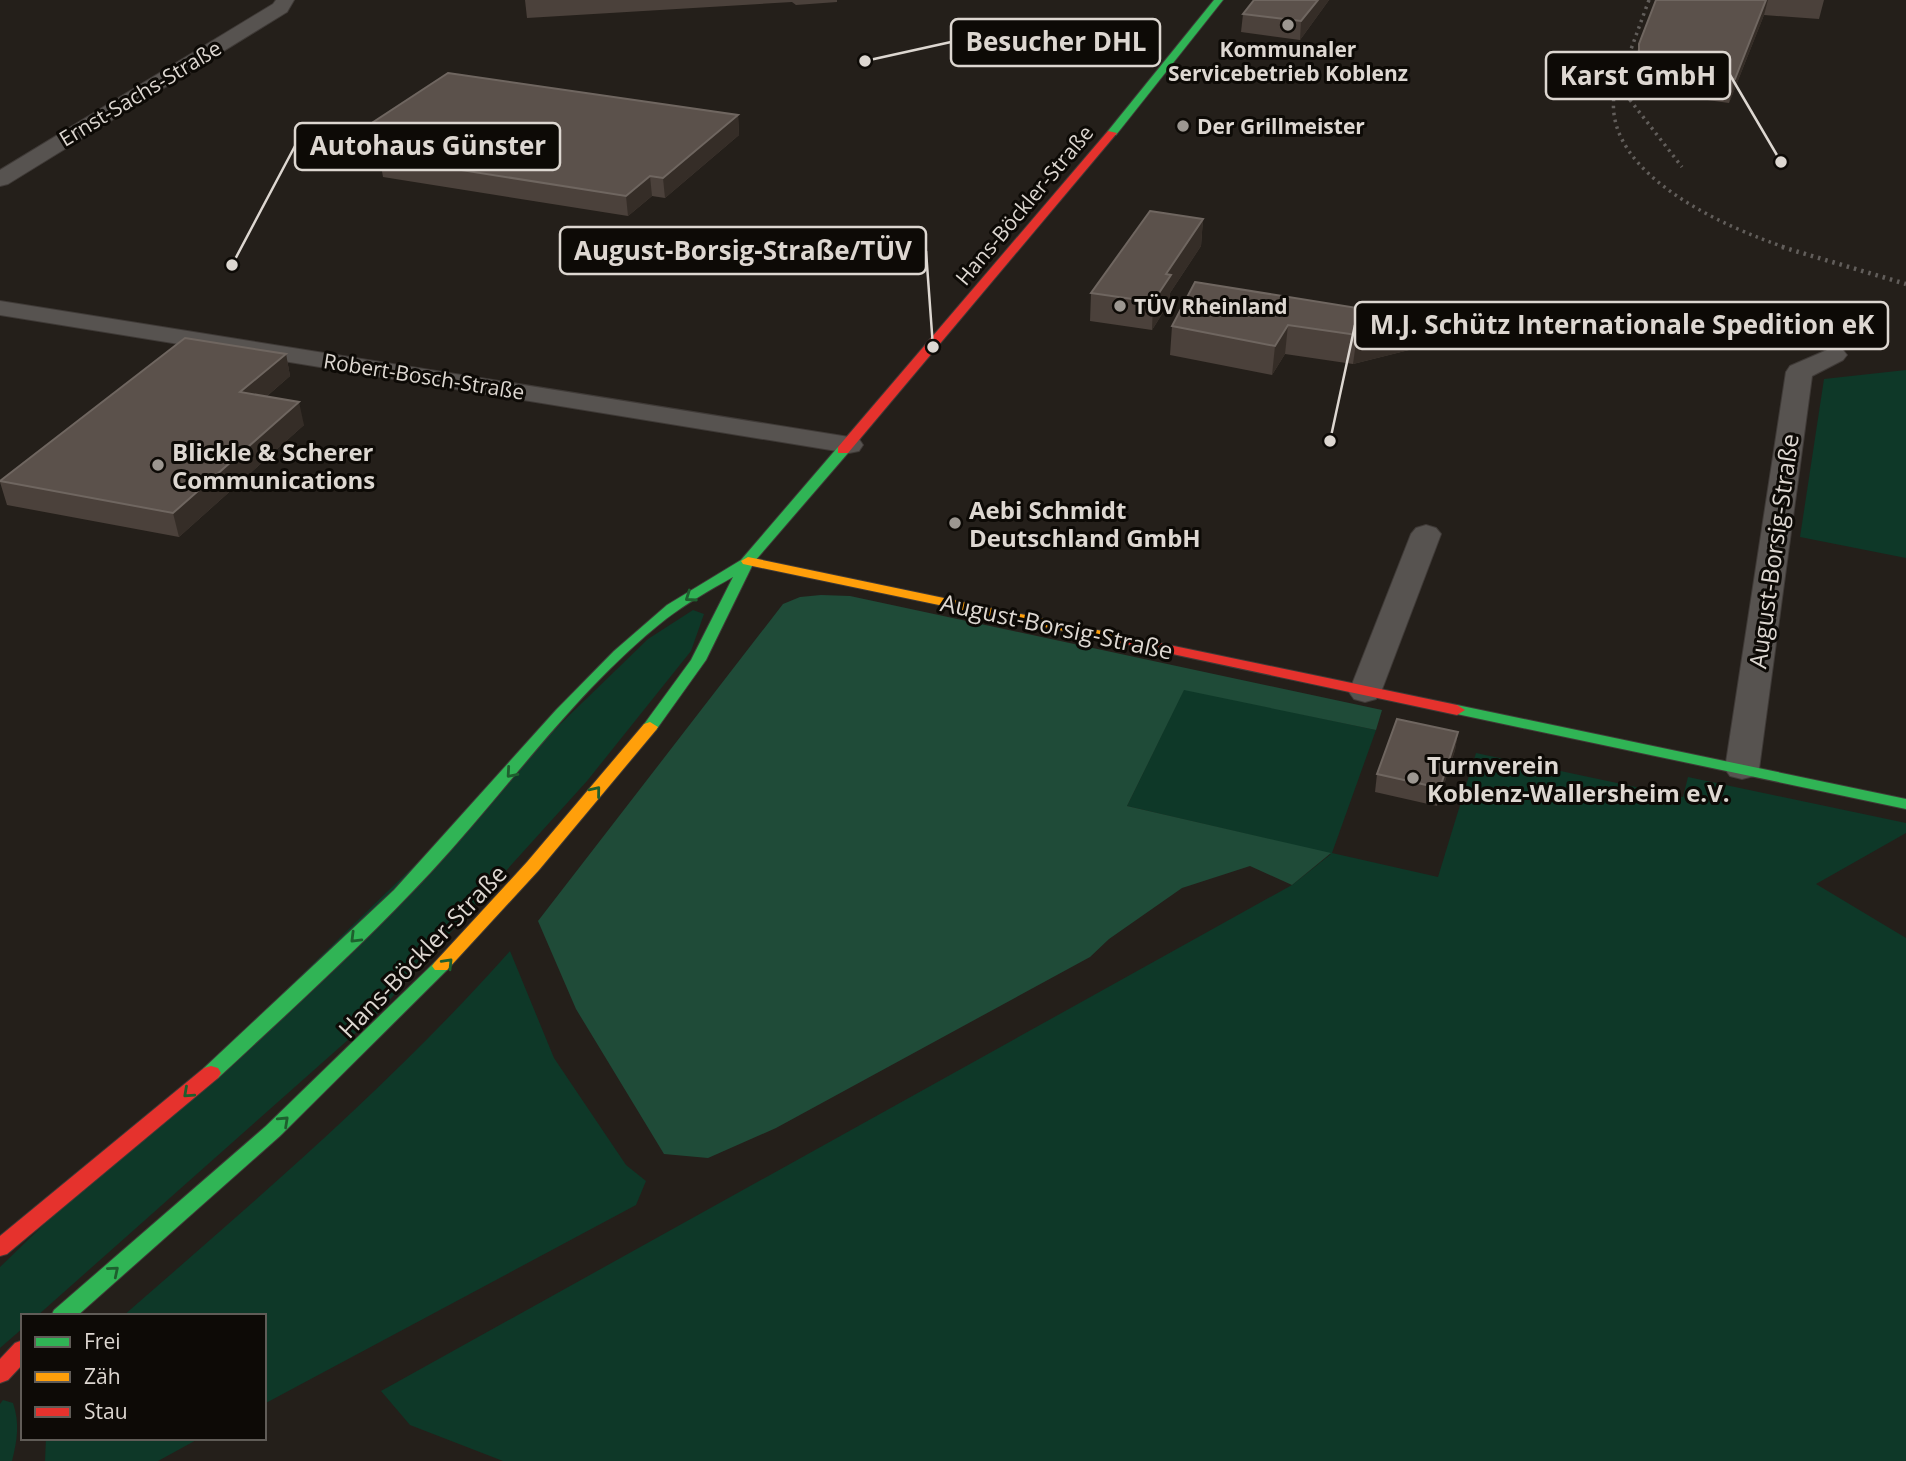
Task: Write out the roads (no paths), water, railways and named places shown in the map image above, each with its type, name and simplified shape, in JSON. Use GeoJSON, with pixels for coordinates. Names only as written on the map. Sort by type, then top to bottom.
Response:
{"type":"FeatureCollection","features":[{"type":"Feature","properties":{"kind":"main road","name":"Hans-Böckler-Straße"},"geometry":{"type":"LineString","coordinates":[[64,1314],[240,1162],[392,1020],[478,930],[556,841],[690,673],[718,620],[732,585],[748,561],[1061,195],[1219,0]]}},
{"type":"Feature","properties":{"kind":"main road","name":"Hans-Böckler-Straße"},"geometry":{"type":"LineString","coordinates":[[0,1248],[173,1107],[315,978],[424,869],[577,698],[650,625],[699,590],[748,561]]}},
{"type":"Feature","properties":{"kind":"main road","name":"August-Borsig-Straße"},"geometry":{"type":"LineString","coordinates":[[748,561],[1906,804]]}},
{"type":"Feature","properties":{"kind":"main road"},"geometry":{"type":"LineString","coordinates":[[0,1374],[21,1351]]}},
{"type":"Feature","properties":{"kind":"street","name":"Ernst-Sachs-Straße"},"geometry":{"type":"LineString","coordinates":[[0,179],[282,4]]}},
{"type":"Feature","properties":{"kind":"street","name":"Robert-Bosch-Straße"},"geometry":{"type":"LineString","coordinates":[[0,308],[849,444]]}},
{"type":"Feature","properties":{"kind":"street","name":"August-Borsig-Straße"},"geometry":{"type":"LineString","coordinates":[[1742,769],[1800,372],[1834,355]]}},
{"type":"Feature","properties":{"kind":"street"},"geometry":{"type":"LineString","coordinates":[[1365,691],[1426,534]]}},
{"type":"Feature","properties":{"kind":"railway"},"geometry":{"type":"LineString","coordinates":[[1649,0],[1614,96],[1616,124],[1628,150],[1649,174],[1703,212],[1787,248]]}},
{"type":"Feature","properties":{"kind":"railway"},"geometry":{"type":"LineString","coordinates":[[1626,72],[1630,100],[1682,167]]}},
{"type":"Feature","properties":{"kind":"railway"},"geometry":{"type":"LineString","coordinates":[[1782,247],[1906,284]]}},
{"type":"Feature","properties":{"kind":"place","name":"Kommunaler Servicebetrieb Koblenz"},"geometry":{"type":"Point","coordinates":[1288,25]}},
{"type":"Feature","properties":{"kind":"place","name":"Besucher DHL"},"geometry":{"type":"Point","coordinates":[865,61]}},
{"type":"Feature","properties":{"kind":"place","name":"Der Grillmeister"},"geometry":{"type":"Point","coordinates":[1183,126]}},
{"type":"Feature","properties":{"kind":"place","name":"Karst GmbH"},"geometry":{"type":"Point","coordinates":[1781,162]}},
{"type":"Feature","properties":{"kind":"place","name":"Autohaus Günster"},"geometry":{"type":"Point","coordinates":[232,265]}},
{"type":"Feature","properties":{"kind":"place","name":"TÜV Rheinland"},"geometry":{"type":"Point","coordinates":[1120,306]}},
{"type":"Feature","properties":{"kind":"place","name":"August-Borsig-Straße/TÜV"},"geometry":{"type":"Point","coordinates":[933,347]}},
{"type":"Feature","properties":{"kind":"place","name":"M.J. Schütz Internationale Spedition eK"},"geometry":{"type":"Point","coordinates":[1330,441]}},
{"type":"Feature","properties":{"kind":"place","name":"Blickle & Scherer Communications"},"geometry":{"type":"Point","coordinates":[158,465]}},
{"type":"Feature","properties":{"kind":"place","name":"Aebi Schmidt Deutschland GmbH"},"geometry":{"type":"Point","coordinates":[955,523]}},
{"type":"Feature","properties":{"kind":"place","name":"Turnverein Koblenz-Wallersheim e.V."},"geometry":{"type":"Point","coordinates":[1413,778]}}]}
